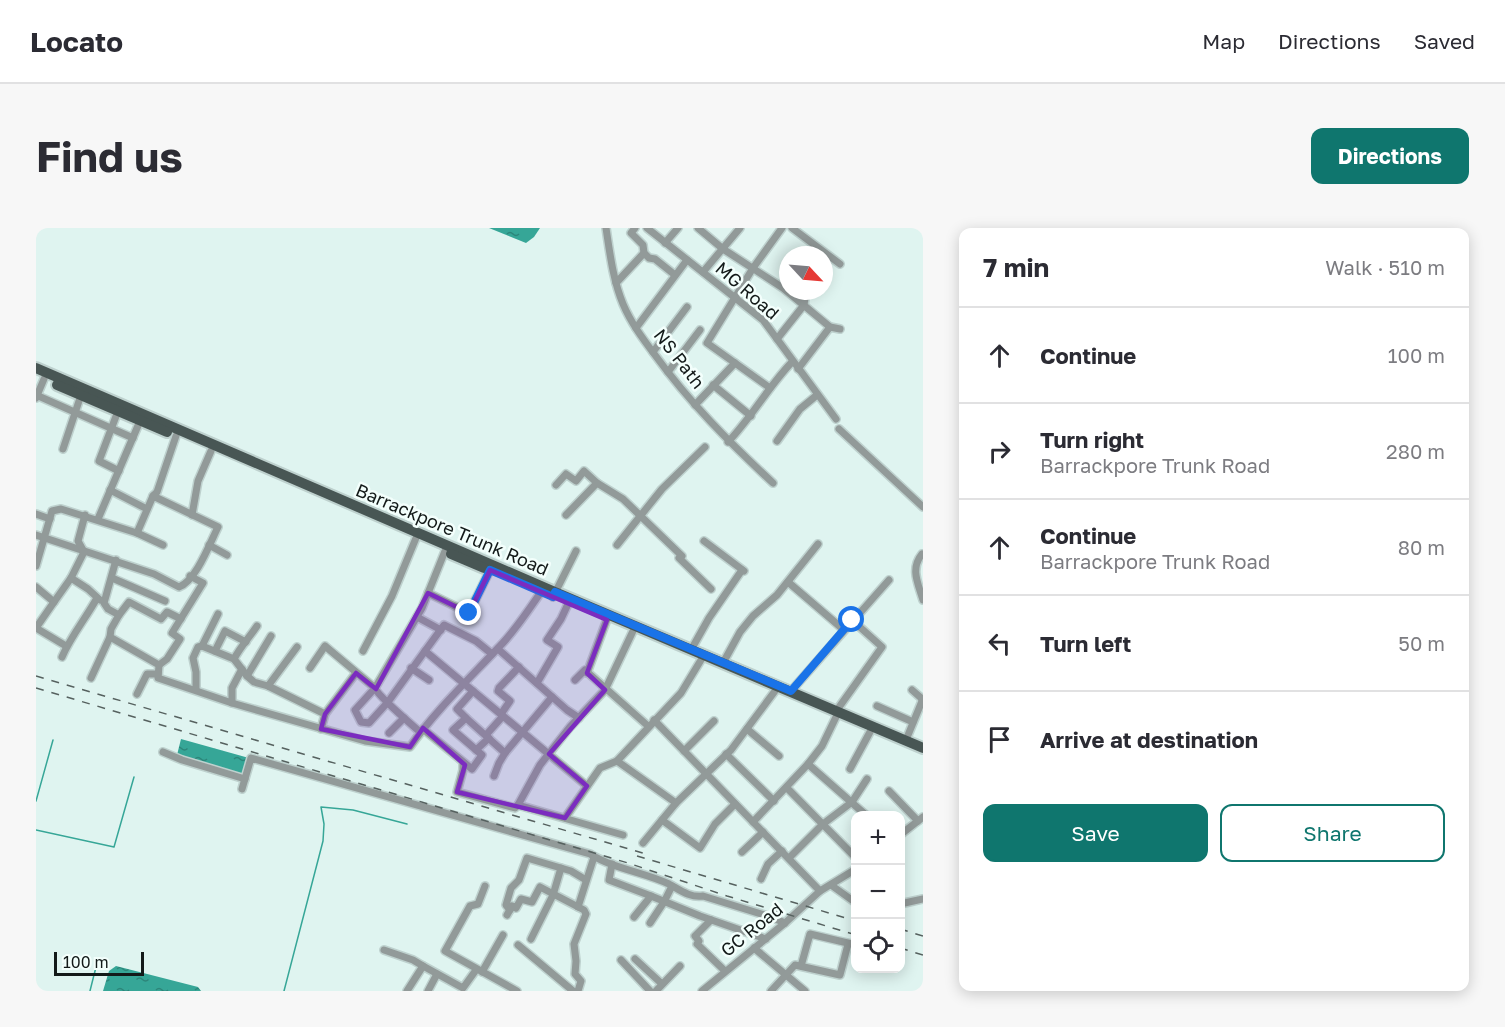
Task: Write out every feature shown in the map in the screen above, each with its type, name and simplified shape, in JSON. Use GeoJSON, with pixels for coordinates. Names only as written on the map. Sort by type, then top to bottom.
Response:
{"type":"FeatureCollection","features":[{"type":"Feature","properties":{"kind":"main road","name":"Barrackpore Trunk Road"},"geometry":{"type":"LineString","coordinates":[[36,368],[554,594],[791,691],[870,732],[923,755]]}},
{"type":"Feature","properties":{"kind":"main road","name":"Barrackpore Trunk Road"},"geometry":{"type":"LineString","coordinates":[[40,377],[541,592],[554,594],[568,604],[608,617],[633,631],[700,660],[923,748]]}},
{"type":"Feature","properties":{"kind":"street","name":"NS Path"},"geometry":{"type":"LineString","coordinates":[[606,228],[616,283],[623,304],[636,328],[695,405],[728,442],[773,483]]}},
{"type":"Feature","properties":{"kind":"street"},"geometry":{"type":"LineString","coordinates":[[635,228],[631,233],[643,245],[644,253],[675,275]]}},
{"type":"Feature","properties":{"kind":"street","name":"MG Road"},"geometry":{"type":"LineString","coordinates":[[647,228],[763,320],[836,419]]}},
{"type":"Feature","properties":{"kind":"street"},"geometry":{"type":"LineString","coordinates":[[665,243],[678,228]]}},
{"type":"Feature","properties":{"kind":"street"},"geometry":{"type":"LineString","coordinates":[[698,228],[723,249],[804,305],[830,327],[840,329]]}},
{"type":"Feature","properties":{"kind":"street"},"geometry":{"type":"LineString","coordinates":[[703,272],[740,228]]}},
{"type":"Feature","properties":{"kind":"street"},"geometry":{"type":"LineString","coordinates":[[770,388],[707,343],[753,268],[782,228]]}},
{"type":"Feature","properties":{"kind":"street"},"geometry":{"type":"LineString","coordinates":[[792,228],[812,246]]}},
{"type":"Feature","properties":{"kind":"street"},"geometry":{"type":"LineString","coordinates":[[616,283],[644,253]]}},
{"type":"Feature","properties":{"kind":"street"},"geometry":{"type":"LineString","coordinates":[[636,328],[687,260]]}},
{"type":"Feature","properties":{"kind":"street"},"geometry":{"type":"LineString","coordinates":[[833,262],[840,264]]}},
{"type":"Feature","properties":{"kind":"street"},"geometry":{"type":"LineString","coordinates":[[777,339],[804,305],[805,300]]}},
{"type":"Feature","properties":{"kind":"street"},"geometry":{"type":"LineString","coordinates":[[653,352],[687,307]]}},
{"type":"Feature","properties":{"kind":"street"},"geometry":{"type":"LineString","coordinates":[[798,369],[830,327]]}},
{"type":"Feature","properties":{"kind":"street"},"geometry":{"type":"LineString","coordinates":[[668,372],[700,330]]}},
{"type":"Feature","properties":{"kind":"street"},"geometry":{"type":"LineString","coordinates":[[728,442],[792,362]]}},
{"type":"Feature","properties":{"kind":"street"},"geometry":{"type":"LineString","coordinates":[[695,405],[735,363]]}},
{"type":"Feature","properties":{"kind":"street"},"geometry":{"type":"LineString","coordinates":[[40,377],[36,396],[133,438]]}},
{"type":"Feature","properties":{"kind":"street"},"geometry":{"type":"LineString","coordinates":[[713,384],[751,416]]}},
{"type":"Feature","properties":{"kind":"street"},"geometry":{"type":"LineString","coordinates":[[777,441],[800,410],[817,394]]}},
{"type":"Feature","properties":{"kind":"street"},"geometry":{"type":"LineString","coordinates":[[63,449],[81,395]]}},
{"type":"Feature","properties":{"kind":"street"},"geometry":{"type":"LineString","coordinates":[[118,411],[99,461],[119,471]]}},
{"type":"Feature","properties":{"kind":"street"},"geometry":{"type":"LineString","coordinates":[[98,519],[140,421]]}},
{"type":"Feature","properties":{"kind":"street"},"geometry":{"type":"LineString","coordinates":[[838,429],[923,507]]}},
{"type":"Feature","properties":{"kind":"street"},"geometry":{"type":"LineString","coordinates":[[137,533],[153,496],[157,492],[176,436]]}},
{"type":"Feature","properties":{"kind":"street"},"geometry":{"type":"LineString","coordinates":[[617,545],[662,489],[705,447]]}},
{"type":"Feature","properties":{"kind":"street"},"geometry":{"type":"LineString","coordinates":[[192,515],[198,481],[211,451]]}},
{"type":"Feature","properties":{"kind":"street"},"geometry":{"type":"LineString","coordinates":[[556,485],[566,474],[576,481],[584,471],[641,514],[711,589]]}},
{"type":"Feature","properties":{"kind":"street"},"geometry":{"type":"LineString","coordinates":[[566,515],[597,483]]}},
{"type":"Feature","properties":{"kind":"street"},"geometry":{"type":"LineString","coordinates":[[110,490],[147,509]]}},
{"type":"Feature","properties":{"kind":"street"},"geometry":{"type":"LineString","coordinates":[[36,535],[84,552],[116,560],[154,574],[178,587],[182,586],[195,573],[218,527],[153,496]]}},
{"type":"Feature","properties":{"kind":"street"},"geometry":{"type":"LineString","coordinates":[[36,566],[52,511],[61,509],[98,519],[163,545]]}},
{"type":"Feature","properties":{"kind":"street"},"geometry":{"type":"LineString","coordinates":[[36,514],[50,519]]}},
{"type":"Feature","properties":{"kind":"street"},"geometry":{"type":"LineString","coordinates":[[84,552],[78,542],[85,516]]}},
{"type":"Feature","properties":{"kind":"street"},"geometry":{"type":"LineString","coordinates":[[363,651],[392,596],[416,538]]}},
{"type":"Feature","properties":{"kind":"street"},"geometry":{"type":"LineString","coordinates":[[691,650],[709,618],[743,571],[704,541]]}},
{"type":"Feature","properties":{"kind":"street"},"geometry":{"type":"LineString","coordinates":[[723,663],[740,632],[753,616],[766,607],[818,544]]}},
{"type":"Feature","properties":{"kind":"street"},"geometry":{"type":"LineString","coordinates":[[209,545],[227,555]]}},
{"type":"Feature","properties":{"kind":"street"},"geometry":{"type":"LineString","coordinates":[[446,551],[417,617],[375,688],[355,711],[361,722],[369,723],[388,702],[444,625],[495,651],[519,667],[552,697],[579,717]]}},
{"type":"Feature","properties":{"kind":"street"},"geometry":{"type":"LineString","coordinates":[[554,594],[576,551]]}},
{"type":"Feature","properties":{"kind":"street"},"geometry":{"type":"LineString","coordinates":[[66,646],[36,628],[71,579],[84,552]]}},
{"type":"Feature","properties":{"kind":"street"},"geometry":{"type":"LineString","coordinates":[[922,554],[916,562],[916,576],[923,600]]}},
{"type":"Feature","properties":{"kind":"street"},"geometry":{"type":"LineString","coordinates":[[62,657],[66,646],[101,601],[112,578],[116,560]]}},
{"type":"Feature","properties":{"kind":"street"},"geometry":{"type":"LineString","coordinates":[[428,592],[469,613],[490,570]]}},
{"type":"Feature","properties":{"kind":"street"},"geometry":{"type":"LineString","coordinates":[[159,665],[167,659],[180,639],[172,633],[203,583],[190,576]]}},
{"type":"Feature","properties":{"kind":"street"},"geometry":{"type":"LineString","coordinates":[[112,578],[165,601]]}},
{"type":"Feature","properties":{"kind":"street"},"geometry":{"type":"LineString","coordinates":[[71,579],[88,589],[108,609],[119,615]]}},
{"type":"Feature","properties":{"kind":"street"},"geometry":{"type":"LineString","coordinates":[[791,691],[889,580]]}},
{"type":"Feature","properties":{"kind":"street"},"geometry":{"type":"LineString","coordinates":[[788,582],[844,630]]}},
{"type":"Feature","properties":{"kind":"street"},"geometry":{"type":"LineString","coordinates":[[36,587],[54,602]]}},
{"type":"Feature","properties":{"kind":"street"},"geometry":{"type":"LineString","coordinates":[[159,665],[158,678],[232,703],[365,741],[410,747],[422,730],[495,651],[541,592]]}},
{"type":"Feature","properties":{"kind":"street"},"geometry":{"type":"LineString","coordinates":[[91,678],[110,637],[111,629],[129,602],[160,619],[168,612],[181,619]]}},
{"type":"Feature","properties":{"kind":"street"},"geometry":{"type":"LineString","coordinates":[[537,683],[558,647],[548,640],[568,604]]}},
{"type":"Feature","properties":{"kind":"street"},"geometry":{"type":"LineString","coordinates":[[196,689],[193,658],[198,647],[202,646],[218,614]]}},
{"type":"Feature","properties":{"kind":"street"},"geometry":{"type":"LineString","coordinates":[[417,617],[441,630]]}},
{"type":"Feature","properties":{"kind":"street"},"geometry":{"type":"LineString","coordinates":[[587,673],[608,617]]}},
{"type":"Feature","properties":{"kind":"street"},"geometry":{"type":"LineString","coordinates":[[753,822],[787,788],[822,746],[836,713],[882,647],[852,620]]}},
{"type":"Feature","properties":{"kind":"street"},"geometry":{"type":"LineString","coordinates":[[234,659],[242,644],[257,626]]}},
{"type":"Feature","properties":{"kind":"street"},"geometry":{"type":"LineString","coordinates":[[215,651],[225,631],[246,642]]}},
{"type":"Feature","properties":{"kind":"street"},"geometry":{"type":"LineString","coordinates":[[463,763],[457,792],[515,808],[540,765],[579,717],[605,690],[633,631]]}},
{"type":"Feature","properties":{"kind":"street"},"geometry":{"type":"LineString","coordinates":[[247,676],[271,636]]}},
{"type":"Feature","properties":{"kind":"street"},"geometry":{"type":"LineString","coordinates":[[110,637],[159,665]]}},
{"type":"Feature","properties":{"kind":"street"},"geometry":{"type":"LineString","coordinates":[[202,646],[234,659],[247,676],[254,681],[325,714]]}},
{"type":"Feature","properties":{"kind":"street"},"geometry":{"type":"LineString","coordinates":[[310,668],[325,646],[375,688],[378,694],[404,718],[472,769],[482,755],[453,730],[466,718]]}},
{"type":"Feature","properties":{"kind":"street"},"geometry":{"type":"LineString","coordinates":[[268,686],[297,647]]}},
{"type":"Feature","properties":{"kind":"street"},"geometry":{"type":"LineString","coordinates":[[425,651],[587,786]]}},
{"type":"Feature","properties":{"kind":"street"},"geometry":{"type":"LineString","coordinates":[[565,818],[600,768],[617,761],[681,693],[700,660]]}},
{"type":"Feature","properties":{"kind":"street"},"geometry":{"type":"LineString","coordinates":[[476,750],[510,701],[498,691],[499,687],[519,667]]}},
{"type":"Feature","properties":{"kind":"street"},"geometry":{"type":"LineString","coordinates":[[411,668],[429,680]]}},
{"type":"Feature","properties":{"kind":"street"},"geometry":{"type":"LineString","coordinates":[[232,703],[232,688],[242,669]]}},
{"type":"Feature","properties":{"kind":"street"},"geometry":{"type":"LineString","coordinates":[[575,680],[585,670],[648,726]]}},
{"type":"Feature","properties":{"kind":"street"},"geometry":{"type":"LineString","coordinates":[[321,729],[325,714],[356,673]]}},
{"type":"Feature","properties":{"kind":"street"},"geometry":{"type":"LineString","coordinates":[[137,694],[147,674],[159,674]]}},
{"type":"Feature","properties":{"kind":"street"},"geometry":{"type":"LineString","coordinates":[[906,740],[922,701],[912,690]]}},
{"type":"Feature","properties":{"kind":"street"},"geometry":{"type":"LineString","coordinates":[[473,691],[457,710],[505,753]]}},
{"type":"Feature","properties":{"kind":"street"},"geometry":{"type":"LineString","coordinates":[[643,843],[676,803],[726,754],[775,691]]}},
{"type":"Feature","properties":{"kind":"street"},"geometry":{"type":"LineString","coordinates":[[494,776],[498,763],[505,753],[552,697]]}},
{"type":"Feature","properties":{"kind":"street"},"geometry":{"type":"LineString","coordinates":[[877,706],[913,722]]}},
{"type":"Feature","properties":{"kind":"street"},"geometry":{"type":"LineString","coordinates":[[389,733],[404,718]]}},
{"type":"Feature","properties":{"kind":"street"},"geometry":{"type":"LineString","coordinates":[[654,720],[820,891]]}},
{"type":"Feature","properties":{"kind":"street"},"geometry":{"type":"LineString","coordinates":[[684,751],[714,721]]}},
{"type":"Feature","properties":{"kind":"street"},"geometry":{"type":"LineString","coordinates":[[747,729],[779,756]]}},
{"type":"Feature","properties":{"kind":"street"},"geometry":{"type":"LineString","coordinates":[[850,769],[870,732]]}},
{"type":"Feature","properties":{"kind":"street"},"geometry":{"type":"LineString","coordinates":[[163,752],[245,779]]}},
{"type":"Feature","properties":{"kind":"street"},"geometry":{"type":"LineString","coordinates":[[726,754],[774,801]]}},
{"type":"Feature","properties":{"kind":"street"},"geometry":{"type":"LineString","coordinates":[[242,789],[251,758],[387,795],[594,857],[656,878],[696,897],[703,896],[785,923]]}},
{"type":"Feature","properties":{"kind":"street"},"geometry":{"type":"LineString","coordinates":[[617,761],[676,803]]}},
{"type":"Feature","properties":{"kind":"street"},"geometry":{"type":"LineString","coordinates":[[808,764],[862,811]]}},
{"type":"Feature","properties":{"kind":"street"},"geometry":{"type":"LineString","coordinates":[[789,858],[823,824],[852,802],[867,779]]}},
{"type":"Feature","properties":{"kind":"street"},"geometry":{"type":"LineString","coordinates":[[787,788],[851,854]]}},
{"type":"Feature","properties":{"kind":"street"},"geometry":{"type":"LineString","coordinates":[[889,791],[920,819],[905,832]]}},
{"type":"Feature","properties":{"kind":"street"},"geometry":{"type":"LineString","coordinates":[[662,820],[700,848],[716,824],[735,804]]}},
{"type":"Feature","properties":{"kind":"street"},"geometry":{"type":"LineString","coordinates":[[518,805],[623,835]]}},
{"type":"Feature","properties":{"kind":"street"},"geometry":{"type":"LineString","coordinates":[[742,852],[763,832]]}},
{"type":"Feature","properties":{"kind":"street"},"geometry":{"type":"LineString","coordinates":[[761,879],[768,864],[782,851]]}},
{"type":"Feature","properties":{"kind":"street"},"geometry":{"type":"LineString","coordinates":[[578,907],[594,857]]}},
{"type":"Feature","properties":{"kind":"street"},"geometry":{"type":"LineString","coordinates":[[578,991],[581,981],[575,974],[574,944],[586,914],[584,910],[540,887],[532,902],[521,899],[516,908],[512,906],[509,913],[506,905],[511,888],[519,880],[527,858],[571,871],[586,880]]}},
{"type":"Feature","properties":{"kind":"street"},"geometry":{"type":"LineString","coordinates":[[612,864],[609,880],[766,939]]}},
{"type":"Feature","properties":{"kind":"street"},"geometry":{"type":"LineString","coordinates":[[531,939],[553,895],[561,868]]}},
{"type":"Feature","properties":{"kind":"street","name":"GC Road"},"geometry":{"type":"LineString","coordinates":[[702,991],[820,891],[851,872]]}},
{"type":"Feature","properties":{"kind":"street"},"geometry":{"type":"LineString","coordinates":[[831,885],[851,900]]}},
{"type":"Feature","properties":{"kind":"street"},"geometry":{"type":"LineString","coordinates":[[486,886],[478,904],[470,906],[445,949],[479,971],[517,991]]}},
{"type":"Feature","properties":{"kind":"street"},"geometry":{"type":"LineString","coordinates":[[650,923],[672,886]]}},
{"type":"Feature","properties":{"kind":"street"},"geometry":{"type":"LineString","coordinates":[[634,917],[651,896]]}},
{"type":"Feature","properties":{"kind":"street"},"geometry":{"type":"LineString","coordinates":[[905,903],[923,899]]}},
{"type":"Feature","properties":{"kind":"street"},"geometry":{"type":"LineString","coordinates":[[711,920],[695,936],[699,941],[697,945],[725,971]]}},
{"type":"Feature","properties":{"kind":"street"},"geometry":{"type":"LineString","coordinates":[[384,950],[414,960],[438,974],[456,989],[465,986],[479,971],[503,934]]}},
{"type":"Feature","properties":{"kind":"street"},"geometry":{"type":"LineString","coordinates":[[801,966],[810,934],[851,945]]}},
{"type":"Feature","properties":{"kind":"street"},"geometry":{"type":"LineString","coordinates":[[518,945],[573,991]]}},
{"type":"Feature","properties":{"kind":"street"},"geometry":{"type":"LineString","coordinates":[[754,948],[806,991]]}},
{"type":"Feature","properties":{"kind":"street"},"geometry":{"type":"LineString","coordinates":[[771,991],[795,965],[840,975],[851,948]]}},
{"type":"Feature","properties":{"kind":"street"},"geometry":{"type":"LineString","coordinates":[[635,959],[662,984]]}},
{"type":"Feature","properties":{"kind":"street"},"geometry":{"type":"LineString","coordinates":[[621,960],[650,991]]}},
{"type":"Feature","properties":{"kind":"street"},"geometry":{"type":"LineString","coordinates":[[407,991],[423,966]]}},
{"type":"Feature","properties":{"kind":"street"},"geometry":{"type":"LineString","coordinates":[[656,991],[680,966]]}},
{"type":"Feature","properties":{"kind":"street"},"geometry":{"type":"LineString","coordinates":[[428,991],[438,974]]}},
{"type":"Feature","properties":{"kind":"highlighted area"},"geometry":{"type":"Polygon","coordinates":[[[490,570],[607,620],[587,673],[605,690],[549,754],[587,786],[565,818],[457,792],[465,765],[423,728],[410,747],[321,729],[325,714],[356,673],[376,689],[428,593],[469,613],[490,570]]]}},
{"type":"Feature","properties":{"kind":"water"},"geometry":{"type":"Polygon","coordinates":[[[489,228],[540,228],[526,243],[489,228]]]}},
{"type":"Feature","properties":{"kind":"water"},"geometry":{"type":"Polygon","coordinates":[[[181,739],[249,758],[244,775],[177,755],[181,739]]]}},
{"type":"Feature","properties":{"kind":"water"},"geometry":{"type":"Polygon","coordinates":[[[116,966],[198,987],[201,991],[103,991],[109,971],[116,966]]]}},
{"type":"Feature","properties":{"kind":"waterway"},"geometry":{"type":"LineString","coordinates":[[36,801],[53,740]]}},
{"type":"Feature","properties":{"kind":"waterway"},"geometry":{"type":"LineString","coordinates":[[36,830],[114,847],[134,777]]}},
{"type":"Feature","properties":{"kind":"waterway"},"geometry":{"type":"LineString","coordinates":[[284,991],[323,841],[324,824],[321,807],[353,810],[407,824]]}},
{"type":"Feature","properties":{"kind":"waterway"},"geometry":{"type":"LineString","coordinates":[[90,991],[96,967]]}},
{"type":"Feature","properties":{"kind":"railway"},"geometry":{"type":"LineString","coordinates":[[36,676],[646,854]]}},
{"type":"Feature","properties":{"kind":"railway"},"geometry":{"type":"LineString","coordinates":[[36,688],[628,863],[851,933]]}},
{"type":"Feature","properties":{"kind":"railway"},"geometry":{"type":"LineString","coordinates":[[637,856],[851,920]]}},
{"type":"Feature","properties":{"kind":"railway"},"geometry":{"type":"LineString","coordinates":[[905,931],[923,936]]}},
{"type":"Feature","properties":{"kind":"railway"},"geometry":{"type":"LineString","coordinates":[[905,950],[923,955]]}},
{"type":"Feature","properties":{"kind":"route"},"geometry":{"type":"LineString","coordinates":[[469,613],[490,570],[553,597],[555,592],[791,691],[852,620]]}}]}
